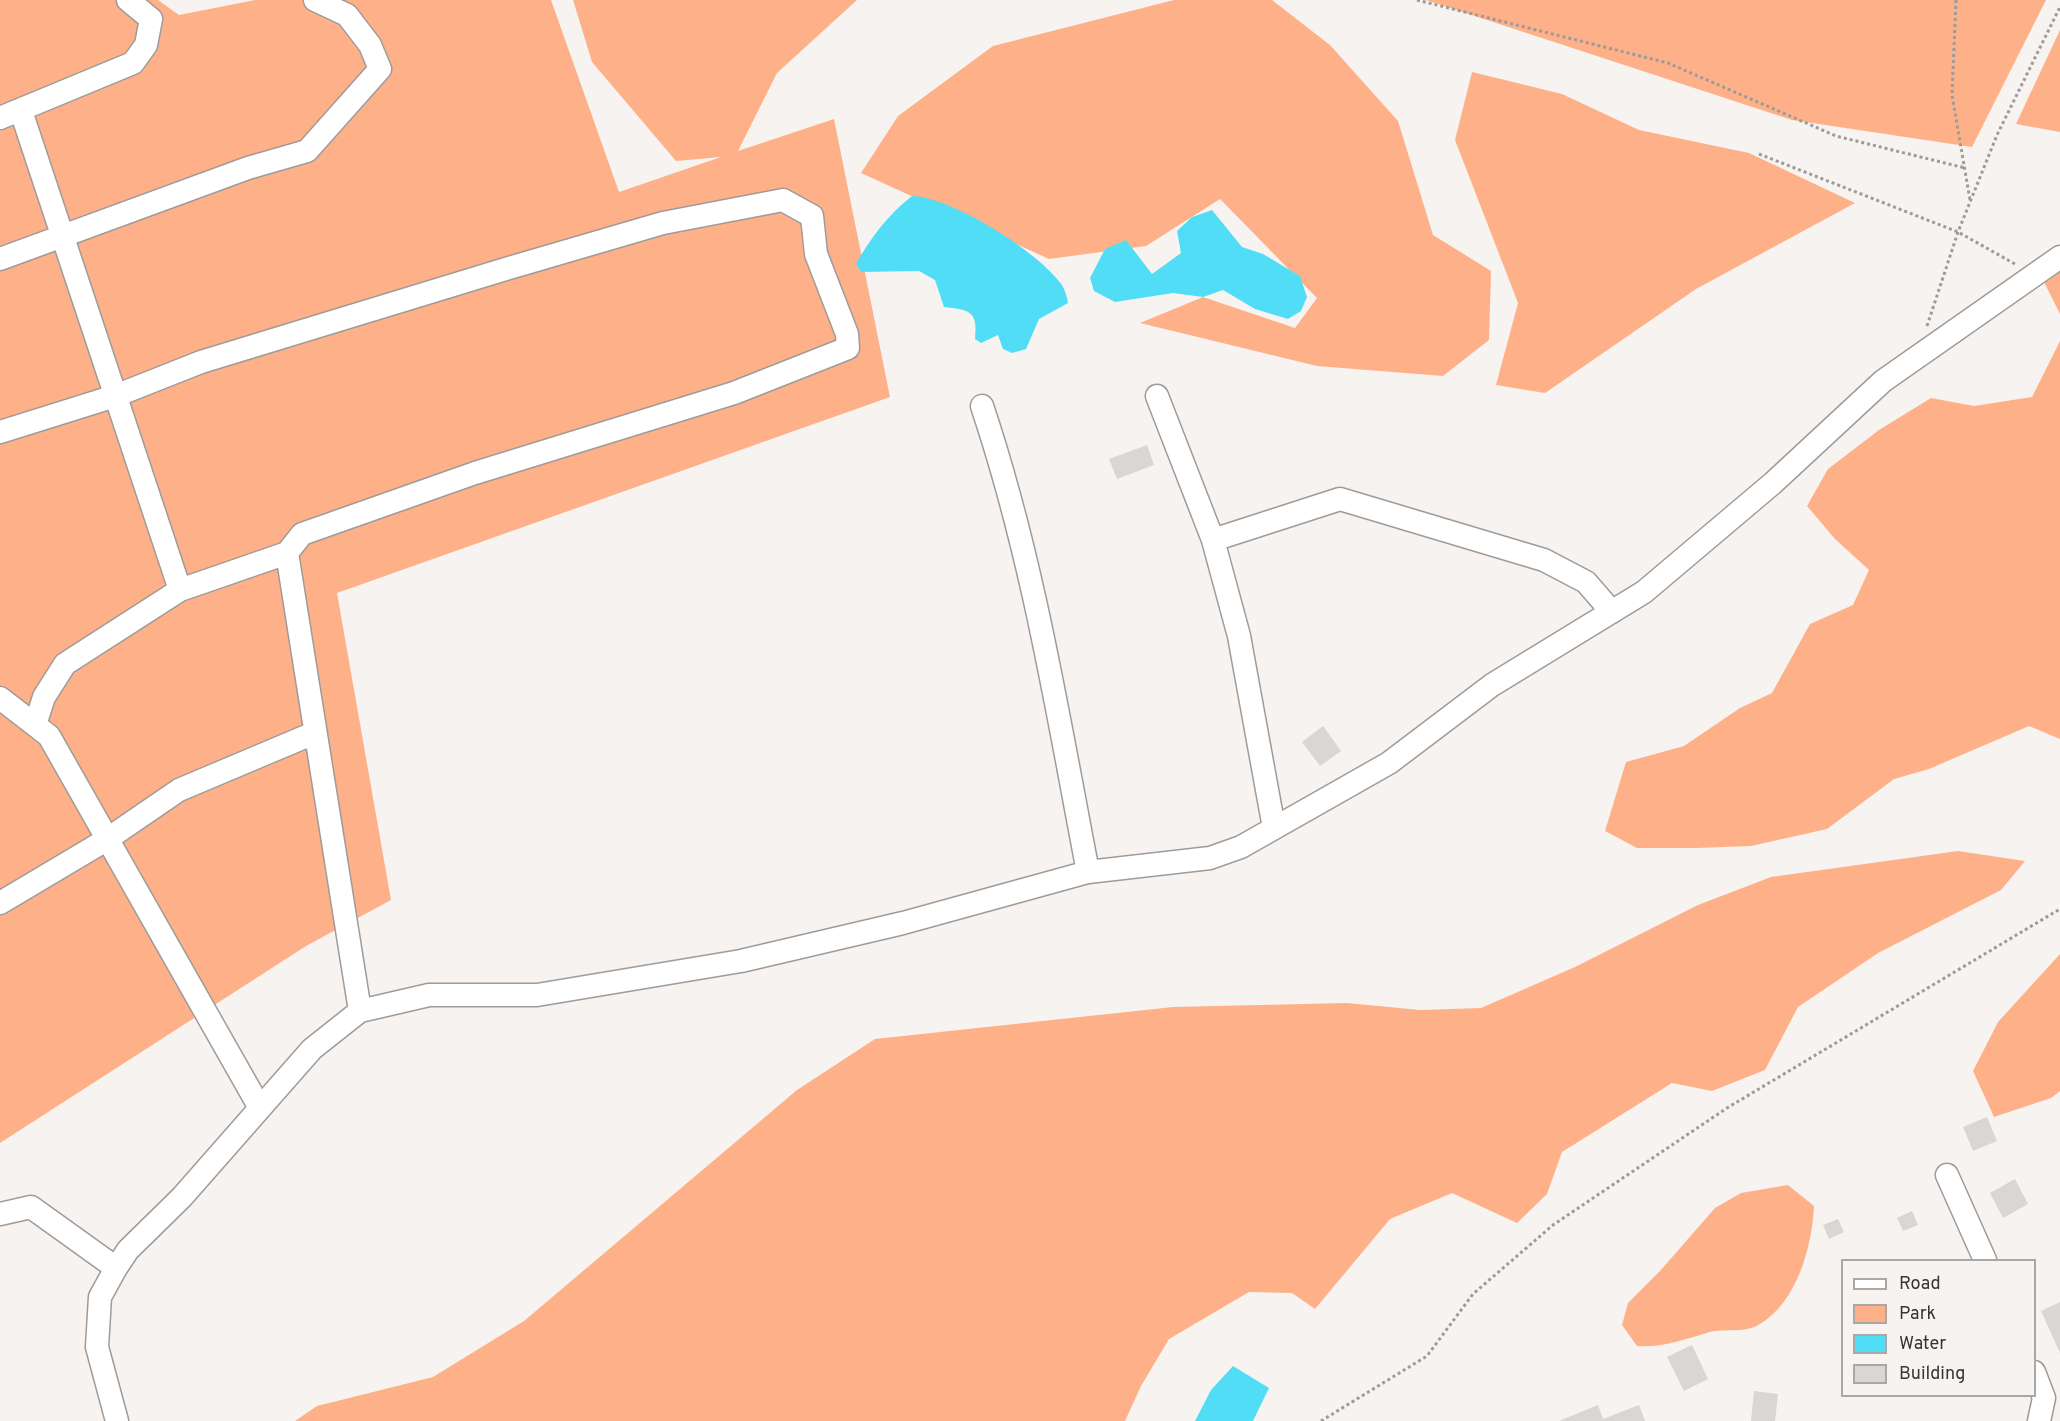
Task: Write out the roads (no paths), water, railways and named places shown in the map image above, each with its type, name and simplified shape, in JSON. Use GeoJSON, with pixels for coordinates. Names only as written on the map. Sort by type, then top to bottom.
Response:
{"type":"FeatureCollection","features":[{"type":"Feature","properties":{"kind":"street"},"geometry":{"type":"LineString","coordinates":[[0,118],[133,63],[146,45],[151,19],[128,0]]}},
{"type":"Feature","properties":{"kind":"street"},"geometry":{"type":"LineString","coordinates":[[0,259],[248,168],[307,151],[380,69],[370,45],[347,15],[315,0]]}},
{"type":"Feature","properties":{"kind":"street"},"geometry":{"type":"LineString","coordinates":[[21,111],[180,590]]}},
{"type":"Feature","properties":{"kind":"street"},"geometry":{"type":"LineString","coordinates":[[0,432],[115,396],[201,362],[663,223],[783,200],[812,216],[816,254],[847,334],[848,348],[734,393],[475,472],[302,534],[287,553],[180,590],[66,664],[44,697],[35,725]]}},
{"type":"Feature","properties":{"kind":"street"},"geometry":{"type":"LineString","coordinates":[[117,1421],[97,1347],[100,1298],[116,1268],[128,1250],[182,1197],[312,1049],[360,1011],[429,995],[537,995],[741,961],[903,923],[1088,872],[1210,858],[1241,847],[1389,764],[1492,685],[1644,591],[1773,483],[1883,381],[2060,257]]}},
{"type":"Feature","properties":{"kind":"street"},"geometry":{"type":"LineString","coordinates":[[1157,396],[1213,540],[1239,636],[1274,828]]}},
{"type":"Feature","properties":{"kind":"street"},"geometry":{"type":"LineString","coordinates":[[982,406],[1000,461],[1035,596],[1088,872]]}},
{"type":"Feature","properties":{"kind":"street"},"geometry":{"type":"LineString","coordinates":[[1213,540],[1340,498],[1544,560],[1586,582],[1612,612]]}},
{"type":"Feature","properties":{"kind":"street"},"geometry":{"type":"LineString","coordinates":[[287,553],[360,1011]]}},
{"type":"Feature","properties":{"kind":"street"},"geometry":{"type":"LineString","coordinates":[[0,698],[49,736],[260,1108]]}},
{"type":"Feature","properties":{"kind":"street"},"geometry":{"type":"LineString","coordinates":[[0,903],[106,840],[179,790],[307,736],[317,741]]}},
{"type":"Feature","properties":{"kind":"street"},"geometry":{"type":"LineString","coordinates":[[1947,1175],[1985,1259]]}},
{"type":"Feature","properties":{"kind":"street"},"geometry":{"type":"LineString","coordinates":[[0,1214],[31,1207],[116,1268]]}},
{"type":"Feature","properties":{"kind":"street"},"geometry":{"type":"LineString","coordinates":[[2036,1377],[2044,1398],[2039,1421]]}},
{"type":"Feature","properties":{"kind":"water"},"geometry":{"type":"Polygon","coordinates":[[[912,196],[949,206],[993,228],[1034,257],[1062,285],[1068,303],[1039,319],[1026,349],[1012,353],[1003,349],[998,335],[981,343],[975,339],[976,330],[973,317],[966,311],[944,307],[935,280],[919,271],[861,272],[856,264],[868,245],[888,219],[912,196]]]}},
{"type":"Feature","properties":{"kind":"water"},"geometry":{"type":"Polygon","coordinates":[[[1212,210],[1242,247],[1263,254],[1300,276],[1307,297],[1301,311],[1288,319],[1255,309],[1223,290],[1203,297],[1173,293],[1115,302],[1094,291],[1090,278],[1105,249],[1126,240],[1152,274],[1181,253],[1177,231],[1192,217],[1212,210]]]}},
{"type":"Feature","properties":{"kind":"water"},"geometry":{"type":"Polygon","coordinates":[[[1233,1366],[1269,1388],[1253,1421],[1195,1421],[1211,1390],[1233,1366]]]}}]}
